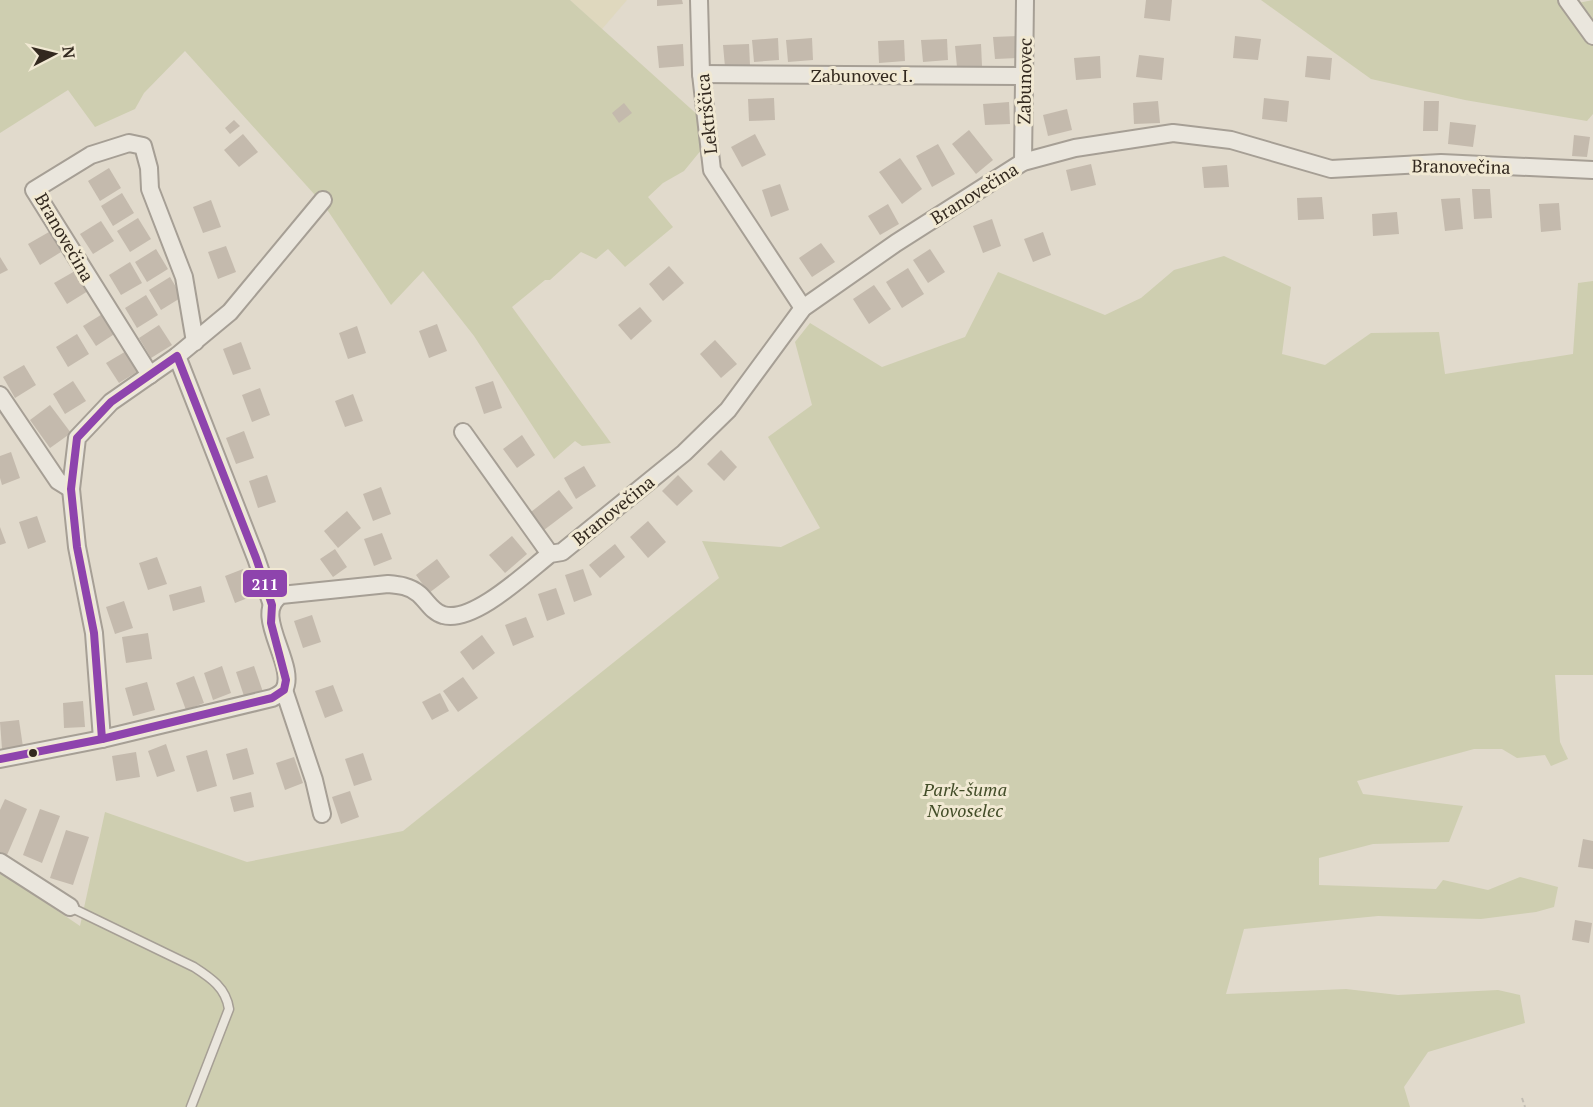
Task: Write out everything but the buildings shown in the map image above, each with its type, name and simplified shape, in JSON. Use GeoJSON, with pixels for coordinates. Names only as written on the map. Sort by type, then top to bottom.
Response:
{"type":"FeatureCollection","features":[{"type":"Feature","properties":{"kind":"street","name":"Lektrščica"},"geometry":{"type":"LineString","coordinates":[[699,0],[702,74],[712,170],[803,308]]}},
{"type":"Feature","properties":{"kind":"street","name":"Zabunovec"},"geometry":{"type":"LineString","coordinates":[[1023,162],[1025,0]]}},
{"type":"Feature","properties":{"kind":"street"},"geometry":{"type":"LineString","coordinates":[[1567,0],[1593,36]]}},
{"type":"Feature","properties":{"kind":"street","name":"Zabunovec I."},"geometry":{"type":"LineString","coordinates":[[702,74],[1023,76]]}},
{"type":"Feature","properties":{"kind":"street","name":"Branovečina"},"geometry":{"type":"LineString","coordinates":[[272,605],[276,598],[286,594],[388,584],[404,586],[419,594],[431,608],[442,615],[455,616],[470,612],[489,602],[550,554],[562,552],[684,453],[734,402],[803,308],[896,243],[1023,162],[1075,148],[1173,133],[1231,140],[1331,169],[1441,163],[1593,170]]}},
{"type":"Feature","properties":{"kind":"street","name":"Branovečina"},"geometry":{"type":"LineString","coordinates":[[150,375],[34,190],[91,154],[129,143],[143,146],[149,168],[150,189],[184,277],[195,342]]}},
{"type":"Feature","properties":{"kind":"street"},"geometry":{"type":"LineString","coordinates":[[102,739],[94,633],[77,547],[71,489],[77,438],[111,402],[177,356],[230,312],[322,200]]}},
{"type":"Feature","properties":{"kind":"street"},"geometry":{"type":"LineString","coordinates":[[177,356],[256,558],[272,605],[271,623],[286,680],[284,690],[314,780],[322,814]]}},
{"type":"Feature","properties":{"kind":"street"},"geometry":{"type":"LineString","coordinates":[[0,395],[58,481],[71,489]]}},
{"type":"Feature","properties":{"kind":"street","name":"Branovečina"},"geometry":{"type":"LineString","coordinates":[[463,432],[550,554]]}},
{"type":"Feature","properties":{"kind":"street"},"geometry":{"type":"LineString","coordinates":[[0,759],[102,739],[272,699],[284,690]]}},
{"type":"Feature","properties":{"kind":"street"},"geometry":{"type":"LineString","coordinates":[[0,862],[70,907]]}},
{"type":"Feature","properties":{"kind":"lane"},"geometry":{"type":"LineString","coordinates":[[70,907],[122,930],[194,967],[211,978],[223,990],[228,999],[229,1009],[190,1107]]}},
{"type":"Feature","properties":{"kind":"path"},"geometry":{"type":"LineString","coordinates":[[1522,1098],[1525,1107]]}},
{"type":"Feature","properties":{"kind":"shaded area"},"geometry":{"type":"Polygon","coordinates":[[[570,0],[627,0],[602,29],[570,0]]]}},
{"type":"Feature","properties":{"kind":"green space"},"geometry":{"type":"Polygon","coordinates":[[[0,0],[570,0],[700,117],[702,149],[684,171],[663,183],[648,197],[673,227],[625,267],[608,249],[596,259],[581,252],[550,280],[545,280],[512,307],[611,443],[582,446],[575,441],[554,459],[474,336],[423,271],[391,305],[324,205],[185,51],[144,93],[135,109],[95,127],[68,90],[0,133],[0,0]]]}},
{"type":"Feature","properties":{"kind":"green space"},"geometry":{"type":"Polygon","coordinates":[[[1261,0],[1570,0],[1573,4],[1593,0],[1593,114],[1587,121],[1465,100],[1371,79],[1261,0]]]}},
{"type":"Feature","properties":{"kind":"green space","name":"Park-šuma Novoselec"},"geometry":{"type":"Polygon","coordinates":[[[1224,256],[1291,287],[1282,354],[1325,365],[1371,333],[1439,332],[1445,374],[1573,354],[1578,283],[1593,281],[1593,675],[1555,675],[1560,742],[1568,759],[1551,766],[1545,755],[1517,758],[1502,749],[1474,749],[1357,781],[1363,794],[1463,806],[1449,842],[1373,844],[1319,858],[1319,885],[1436,889],[1443,880],[1488,890],[1520,877],[1558,887],[1554,907],[1536,912],[1481,919],[1378,916],[1244,929],[1226,994],[1346,989],[1398,995],[1498,990],[1520,995],[1525,1023],[1428,1052],[1404,1087],[1410,1107],[0,1107],[0,872],[80,926],[105,812],[247,862],[403,831],[719,578],[702,541],[781,547],[820,528],[768,437],[812,405],[795,342],[810,323],[882,367],[965,337],[998,272],[1105,315],[1141,298],[1174,270],[1224,256]]]}},
{"type":"Feature","properties":{"kind":"transit line","name":"211"},"geometry":{"type":"LineString","coordinates":[[177,356],[256,558],[272,605],[271,623],[286,680],[284,690],[272,698],[102,739],[94,633],[77,547],[71,489],[77,438],[111,402],[177,356]]}},
{"type":"Feature","properties":{"kind":"transit line","name":"211"},"geometry":{"type":"LineString","coordinates":[[0,759],[102,739]]}}]}
